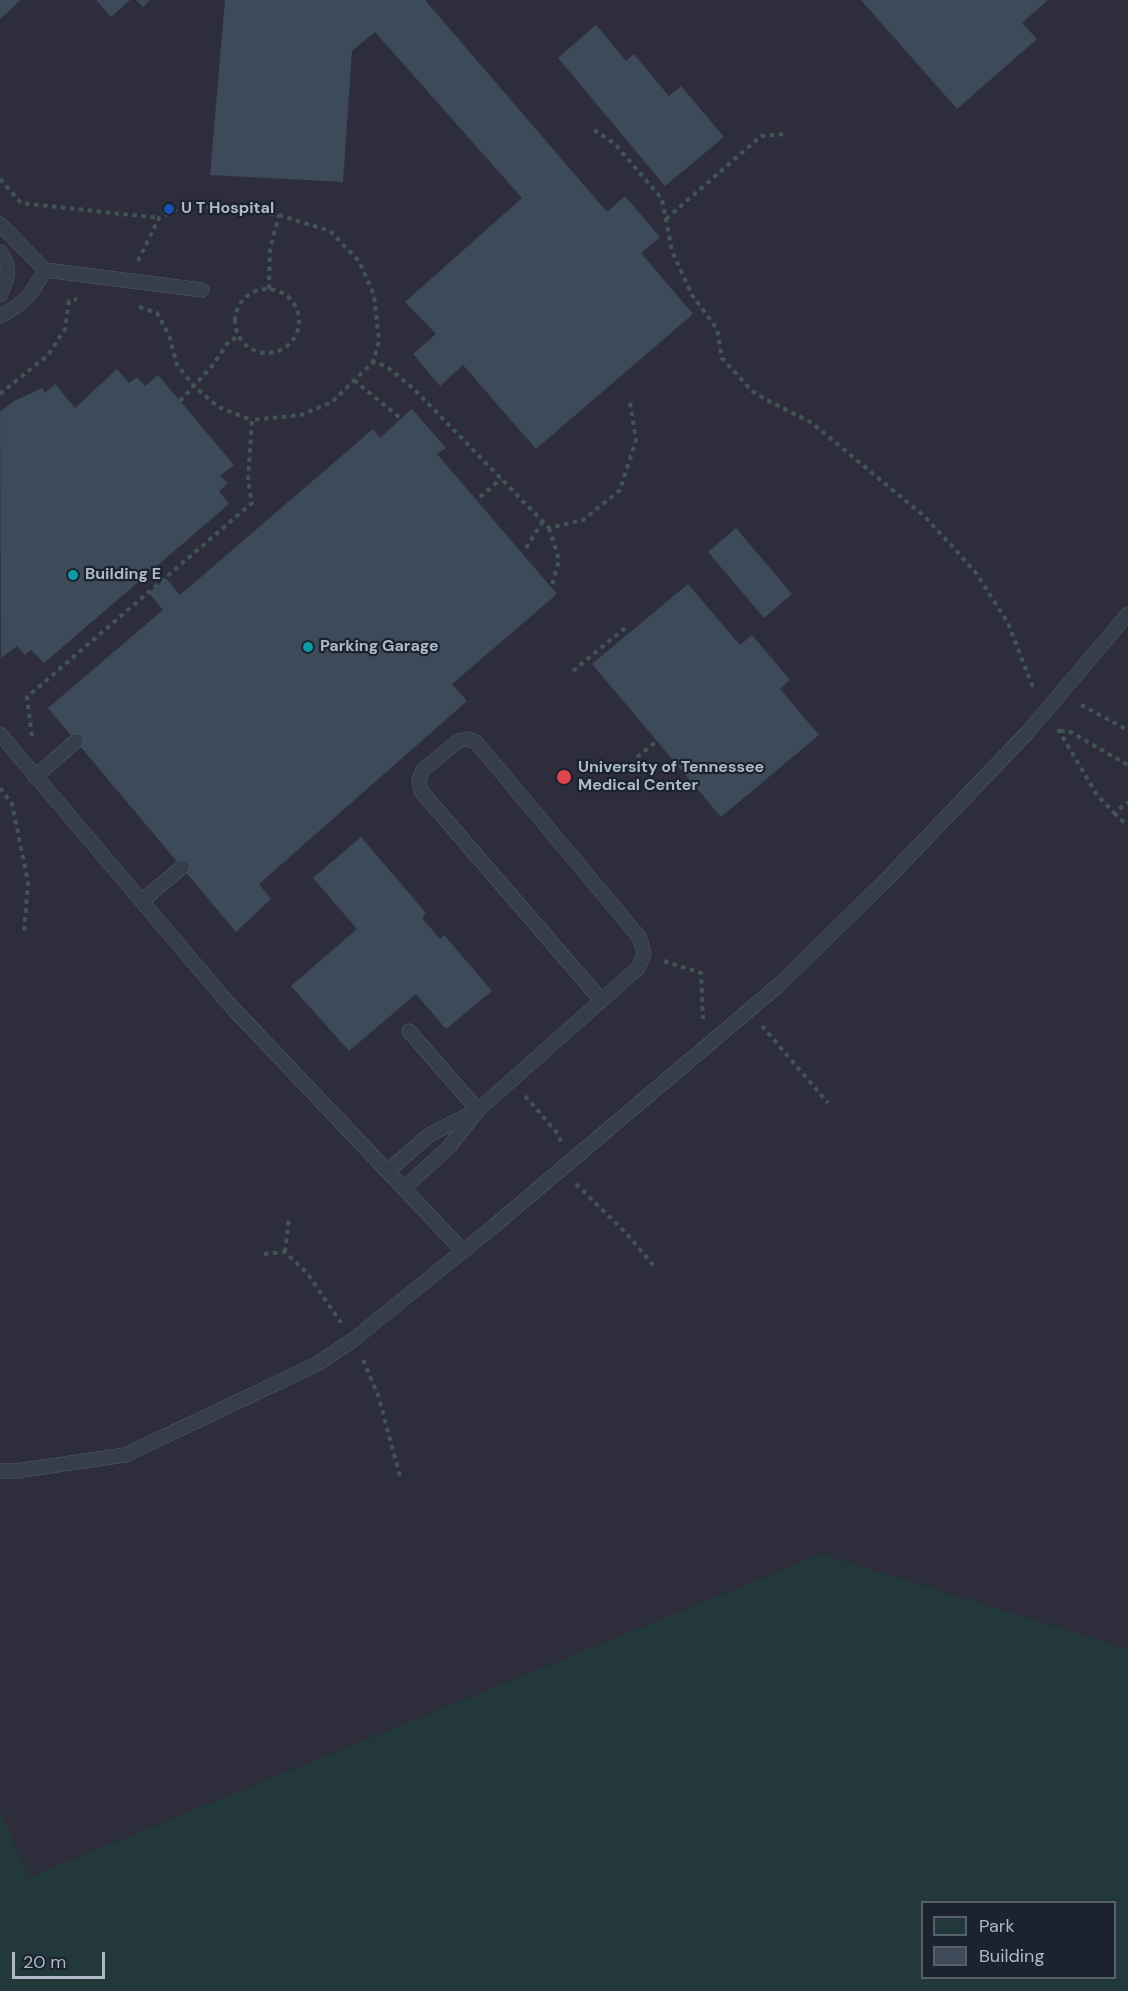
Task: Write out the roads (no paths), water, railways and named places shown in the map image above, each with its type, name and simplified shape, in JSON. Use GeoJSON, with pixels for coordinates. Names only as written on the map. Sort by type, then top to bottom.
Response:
{"type":"FeatureCollection","features":[{"type":"Feature","properties":{"kind":"lane"},"geometry":{"type":"LineString","coordinates":[[0,224],[45,270],[202,290]]}},
{"type":"Feature","properties":{"kind":"lane"},"geometry":{"type":"LineString","coordinates":[[0,252],[7,261],[8,279],[0,295]]}},
{"type":"Feature","properties":{"kind":"lane"},"geometry":{"type":"LineString","coordinates":[[0,316],[19,306],[35,288],[45,270]]}},
{"type":"Feature","properties":{"kind":"lane"},"geometry":{"type":"LineString","coordinates":[[0,1470],[16,1471],[124,1455],[288,1379],[317,1364],[353,1340],[463,1251],[780,984],[889,877],[1027,733],[1128,614]]}},
{"type":"Feature","properties":{"kind":"lane"},"geometry":{"type":"LineString","coordinates":[[0,734],[229,1004],[463,1251]]}},
{"type":"Feature","properties":{"kind":"lane"},"geometry":{"type":"LineString","coordinates":[[404,1188],[448,1148],[478,1110],[638,968],[644,954],[640,938],[476,742],[468,739],[458,741],[423,770],[419,780],[421,791],[601,1000]]}},
{"type":"Feature","properties":{"kind":"lane"},"geometry":{"type":"LineString","coordinates":[[35,777],[76,741]]}},
{"type":"Feature","properties":{"kind":"lane"},"geometry":{"type":"LineString","coordinates":[[142,901],[182,867]]}},
{"type":"Feature","properties":{"kind":"lane"},"geometry":{"type":"LineString","coordinates":[[408,1030],[478,1110]]}},
{"type":"Feature","properties":{"kind":"lane"},"geometry":{"type":"LineString","coordinates":[[388,1171],[429,1135],[478,1110]]}},
{"type":"Feature","properties":{"kind":"place","name":"U T Hospital"},"geometry":{"type":"Point","coordinates":[169,209]}},
{"type":"Feature","properties":{"kind":"place","name":"Building E"},"geometry":{"type":"Point","coordinates":[73,575]}},
{"type":"Feature","properties":{"kind":"place","name":"Parking Garage"},"geometry":{"type":"Point","coordinates":[308,647]}},
{"type":"Feature","properties":{"kind":"place","name":"University of Tennessee Medical Center"},"geometry":{"type":"Point","coordinates":[564,777]}}]}
